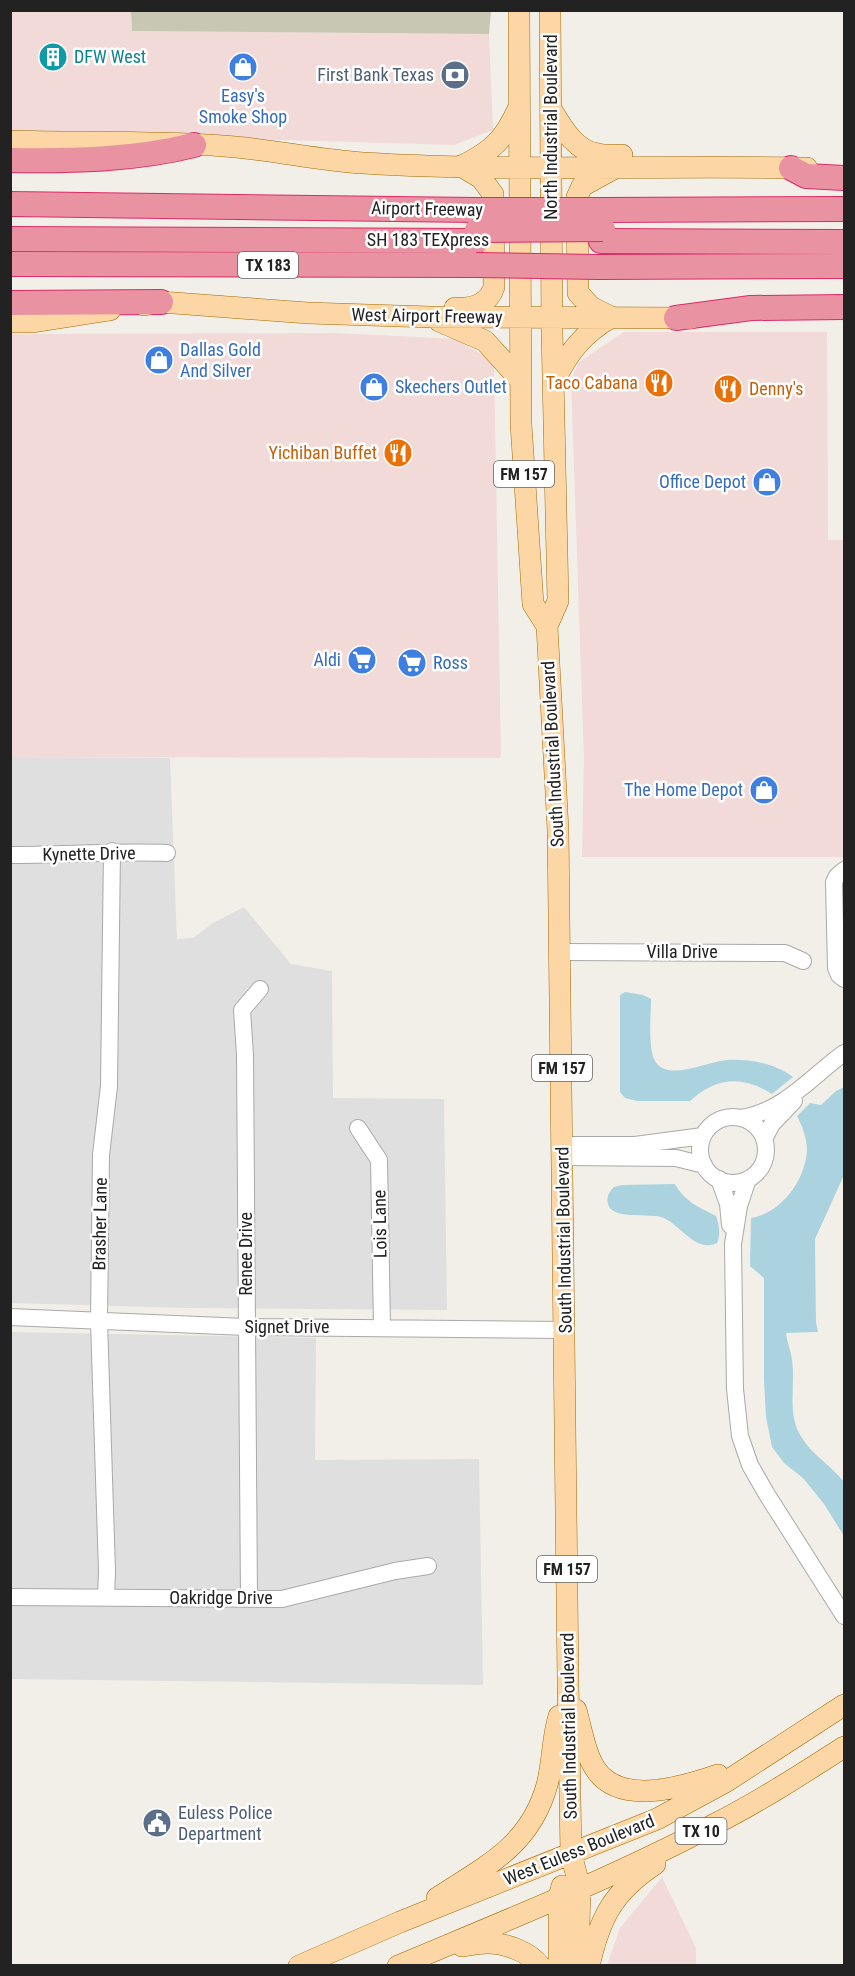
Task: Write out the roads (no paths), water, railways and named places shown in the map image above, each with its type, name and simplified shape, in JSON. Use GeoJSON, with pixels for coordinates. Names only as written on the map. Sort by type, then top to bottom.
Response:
{"type":"FeatureCollection","features":[{"type":"Feature","properties":{"kind":"highway"},"geometry":{"type":"LineString","coordinates":[[10,160],[86,159],[160,154],[194,145]]}},
{"type":"Feature","properties":{"kind":"highway"},"geometry":{"type":"LineString","coordinates":[[791,168],[806,176],[844,178]]}},
{"type":"Feature","properties":{"kind":"highway","name":"Airport Freeway"},"geometry":{"type":"LineString","coordinates":[[10,204],[477,227],[602,227],[844,209]]}},
{"type":"Feature","properties":{"kind":"highway","name":"SH 183 TEXpress"},"geometry":{"type":"LineString","coordinates":[[10,229],[477,227]]}},
{"type":"Feature","properties":{"kind":"highway","name":"SH 183 TEXpress"},"geometry":{"type":"LineString","coordinates":[[10,240],[477,227]]}},
{"type":"Feature","properties":{"kind":"highway"},"geometry":{"type":"LineString","coordinates":[[602,227],[844,229]]}},
{"type":"Feature","properties":{"kind":"highway"},"geometry":{"type":"LineString","coordinates":[[602,227],[844,242]]}},
{"type":"Feature","properties":{"kind":"highway","name":"TX 183"},"geometry":{"type":"LineString","coordinates":[[10,264],[844,266]]}},
{"type":"Feature","properties":{"kind":"highway"},"geometry":{"type":"LineString","coordinates":[[10,303],[161,303]]}},
{"type":"Feature","properties":{"kind":"highway"},"geometry":{"type":"LineString","coordinates":[[676,318],[751,308],[844,307]]}},
{"type":"Feature","properties":{"kind":"main road","name":"North Industrial Boulevard"},"geometry":{"type":"LineString","coordinates":[[519,10],[521,243]]}},
{"type":"Feature","properties":{"kind":"main road","name":"North Industrial Boulevard"},"geometry":{"type":"LineString","coordinates":[[550,10],[551,244]]}},
{"type":"Feature","properties":{"kind":"main road"},"geometry":{"type":"LineString","coordinates":[[461,166],[484,154],[498,143],[510,127],[520,105]]}},
{"type":"Feature","properties":{"kind":"main road"},"geometry":{"type":"LineString","coordinates":[[551,108],[561,126],[577,145],[596,154],[687,157],[711,166]]}},
{"type":"Feature","properties":{"kind":"main road"},"geometry":{"type":"LineString","coordinates":[[10,141],[225,146],[314,159],[354,162],[520,168],[711,166],[844,169]]}},
{"type":"Feature","properties":{"kind":"main road"},"geometry":{"type":"LineString","coordinates":[[422,317],[436,308],[464,309],[482,303],[492,295],[494,286],[493,194],[481,178],[461,166]]}},
{"type":"Feature","properties":{"kind":"main road"},"geometry":{"type":"LineString","coordinates":[[612,317],[591,307],[578,293],[577,196],[582,186],[616,167]]}},
{"type":"Feature","properties":{"kind":"main road","name":"South Industrial Boulevard"},"geometry":{"type":"LineString","coordinates":[[521,243],[521,424],[533,604],[547,626]]}},
{"type":"Feature","properties":{"kind":"main road","name":"South Industrial Boulevard"},"geometry":{"type":"LineString","coordinates":[[551,244],[558,601],[547,626],[558,830],[568,1703],[571,1854],[580,1888],[578,1965]]}},
{"type":"Feature","properties":{"kind":"main road","name":"West Airport Freeway"},"geometry":{"type":"LineString","coordinates":[[10,322],[33,322],[161,303],[308,313],[422,317],[844,319]]}},
{"type":"Feature","properties":{"kind":"main road"},"geometry":{"type":"LineString","coordinates":[[422,317],[485,340],[521,381]]}},
{"type":"Feature","properties":{"kind":"main road"},"geometry":{"type":"LineString","coordinates":[[553,383],[564,360],[578,342],[595,326],[612,317]]}},
{"type":"Feature","properties":{"kind":"main road"},"geometry":{"type":"LineString","coordinates":[[568,1680],[592,1765],[612,1783],[631,1790],[674,1789],[717,1776],[764,1757]]}},
{"type":"Feature","properties":{"kind":"main road"},"geometry":{"type":"LineString","coordinates":[[400,1922],[506,1852],[520,1838],[534,1818],[543,1798],[548,1782],[558,1717],[568,1703]]}},
{"type":"Feature","properties":{"kind":"main road","name":"West Euless Boulevard"},"geometry":{"type":"LineString","coordinates":[[299,1965],[657,1819],[727,1781],[844,1705]]}},
{"type":"Feature","properties":{"kind":"main road","name":"West Euless Boulevard"},"geometry":{"type":"LineString","coordinates":[[398,1965],[580,1888],[714,1825],[751,1805],[844,1747]]}},
{"type":"Feature","properties":{"kind":"main road"},"geometry":{"type":"LineString","coordinates":[[589,1965],[604,1917],[622,1889],[638,1875],[714,1825]]}},
{"type":"Feature","properties":{"kind":"main road","name":"South Industrial Boulevard"},"geometry":{"type":"LineString","coordinates":[[559,1965],[559,1897],[571,1854]]}},
{"type":"Feature","properties":{"kind":"main road"},"geometry":{"type":"LineString","coordinates":[[446,1945],[463,1946],[487,1943],[506,1945],[520,1951],[540,1965]]}},
{"type":"Feature","properties":{"kind":"street","name":"Kynette Drive"},"geometry":{"type":"LineString","coordinates":[[10,855],[83,854],[112,851],[167,853]]}},
{"type":"Feature","properties":{"kind":"street","name":"Brasher Lane"},"geometry":{"type":"LineString","coordinates":[[106,1597],[99,1321],[101,1155],[109,1086],[112,851]]}},
{"type":"Feature","properties":{"kind":"street"},"geometry":{"type":"LineString","coordinates":[[841,873],[834,882],[836,968],[844,979]]}},
{"type":"Feature","properties":{"kind":"street","name":"Villa Drive"},"geometry":{"type":"LineString","coordinates":[[560,952],[785,952],[803,962]]}},
{"type":"Feature","properties":{"kind":"street","name":"Renee Drive"},"geometry":{"type":"LineString","coordinates":[[249,1599],[245,1055],[242,1010],[260,989]]}},
{"type":"Feature","properties":{"kind":"street"},"geometry":{"type":"LineString","coordinates":[[748,1179],[728,1182],[718,1179],[708,1171],[700,1156],[703,1136],[715,1122],[733,1117],[756,1116],[769,1109],[805,1086],[844,1053]]}},
{"type":"Feature","properties":{"kind":"street"},"geometry":{"type":"LineString","coordinates":[[764,1139],[772,1124],[805,1086]]}},
{"type":"Feature","properties":{"kind":"street"},"geometry":{"type":"LineString","coordinates":[[733,1244],[739,1206],[748,1179],[761,1166],[765,1158],[764,1139],[759,1130],[742,1118]]}},
{"type":"Feature","properties":{"kind":"street","name":"Lois Lane"},"geometry":{"type":"LineString","coordinates":[[358,1128],[379,1160],[382,1327]]}},
{"type":"Feature","properties":{"kind":"street"},"geometry":{"type":"LineString","coordinates":[[563,1151],[703,1136]]}},
{"type":"Feature","properties":{"kind":"street"},"geometry":{"type":"LineString","coordinates":[[563,1151],[676,1158],[704,1166]]}},
{"type":"Feature","properties":{"kind":"street"},"geometry":{"type":"LineString","coordinates":[[718,1179],[728,1204],[733,1244],[736,1411],[740,1436],[750,1465],[766,1493],[844,1617]]}},
{"type":"Feature","properties":{"kind":"street","name":"Signet Drive"},"geometry":{"type":"LineString","coordinates":[[10,1317],[246,1327],[565,1330]]}},
{"type":"Feature","properties":{"kind":"street","name":"Oakridge Drive"},"geometry":{"type":"LineString","coordinates":[[10,1597],[282,1599],[395,1570],[428,1566]]}},
{"type":"Feature","properties":{"kind":"water"},"geometry":{"type":"Polygon","coordinates":[[[625,992],[651,999],[651,1046],[654,1059],[659,1066],[677,1071],[719,1061],[744,1060],[770,1065],[793,1077],[772,1094],[750,1084],[730,1081],[710,1087],[690,1101],[637,1101],[625,1098],[620,1092],[620,995],[625,992]]]}},
{"type":"Feature","properties":{"kind":"water"},"geometry":{"type":"Polygon","coordinates":[[[844,1087],[844,1175],[815,1239],[818,1332],[786,1333],[793,1370],[794,1419],[806,1444],[844,1482],[844,1536],[824,1504],[803,1478],[784,1463],[772,1447],[766,1417],[764,1380],[764,1278],[750,1266],[751,1218],[762,1215],[782,1202],[791,1192],[803,1171],[807,1148],[804,1131],[797,1116],[810,1103],[821,1105],[844,1087]]]}},
{"type":"Feature","properties":{"kind":"water"},"geometry":{"type":"Polygon","coordinates":[[[675,1184],[688,1200],[716,1216],[719,1230],[717,1243],[709,1245],[695,1242],[664,1218],[616,1213],[608,1204],[608,1195],[614,1187],[675,1184]]]}},
{"type":"Feature","properties":{"kind":"place","name":"DFW West"},"geometry":{"type":"Point","coordinates":[53,57]}},
{"type":"Feature","properties":{"kind":"place","name":"Easy's Smoke Shop"},"geometry":{"type":"Point","coordinates":[243,67]}},
{"type":"Feature","properties":{"kind":"place","name":"First Bank Texas"},"geometry":{"type":"Point","coordinates":[455,75]}},
{"type":"Feature","properties":{"kind":"place","name":"Dallas Gold And Silver"},"geometry":{"type":"Point","coordinates":[159,360]}},
{"type":"Feature","properties":{"kind":"place","name":"Taco Cabana"},"geometry":{"type":"Point","coordinates":[659,383]}},
{"type":"Feature","properties":{"kind":"place","name":"Skechers Outlet"},"geometry":{"type":"Point","coordinates":[374,387]}},
{"type":"Feature","properties":{"kind":"place","name":"Denny's"},"geometry":{"type":"Point","coordinates":[728,389]}},
{"type":"Feature","properties":{"kind":"place","name":"Yichiban Buffet"},"geometry":{"type":"Point","coordinates":[398,453]}},
{"type":"Feature","properties":{"kind":"place","name":"Office Depot"},"geometry":{"type":"Point","coordinates":[767,482]}},
{"type":"Feature","properties":{"kind":"place","name":"Aldi"},"geometry":{"type":"Point","coordinates":[362,660]}},
{"type":"Feature","properties":{"kind":"place","name":"Ross"},"geometry":{"type":"Point","coordinates":[412,663]}},
{"type":"Feature","properties":{"kind":"place","name":"The Home Depot"},"geometry":{"type":"Point","coordinates":[764,790]}},
{"type":"Feature","properties":{"kind":"place","name":"Euless Police Department"},"geometry":{"type":"Point","coordinates":[157,1823]}}]}
